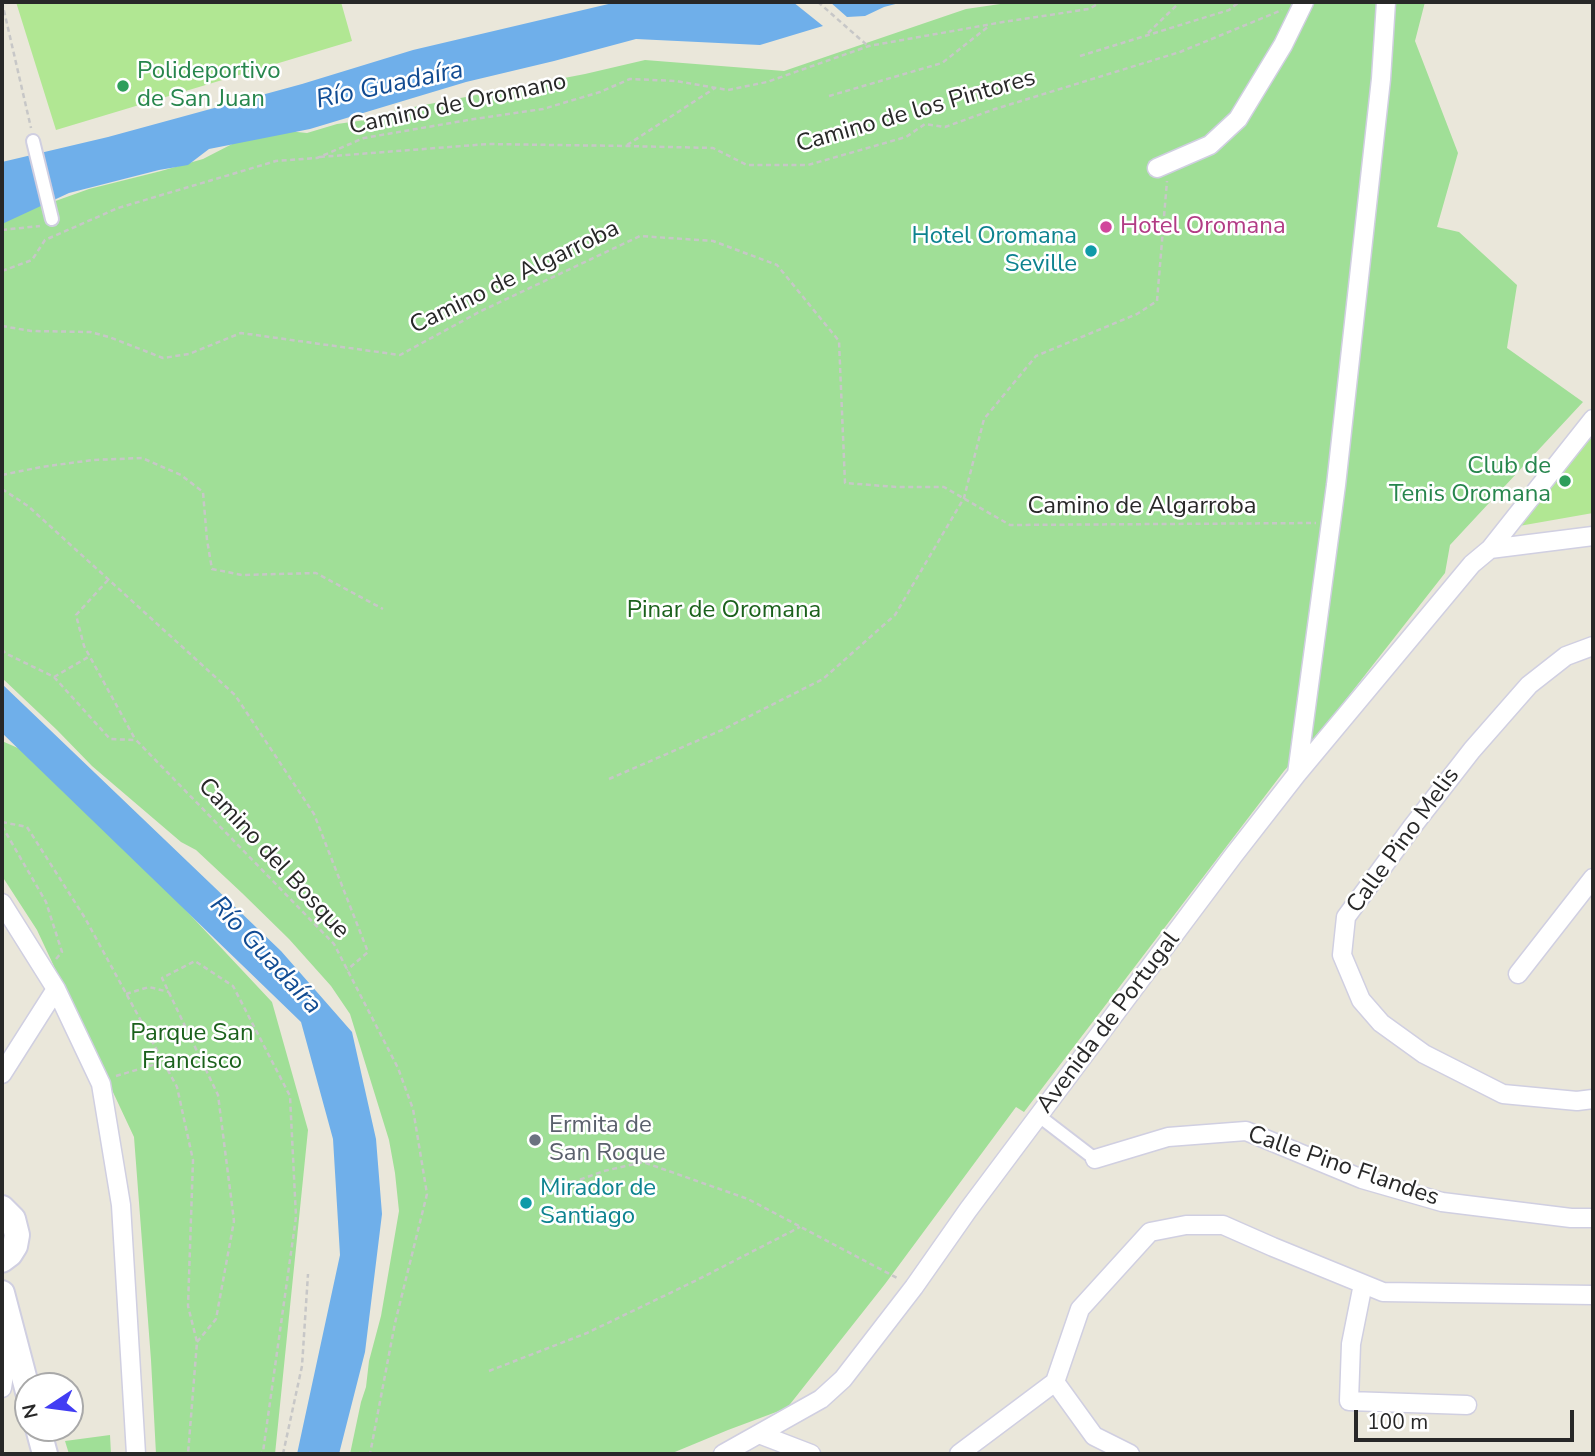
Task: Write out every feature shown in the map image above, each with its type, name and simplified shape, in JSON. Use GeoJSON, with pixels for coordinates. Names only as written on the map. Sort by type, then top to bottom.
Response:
{"type":"FeatureCollection","features":[{"type":"Feature","properties":{"kind":"main road"},"geometry":{"type":"LineString","coordinates":[[2,1207],[13,1219],[17,1235],[15,1246],[2,1260]]}},
{"type":"Feature","properties":{"kind":"main road"},"geometry":{"type":"LineString","coordinates":[[2,1293],[23,1372]]}},
{"type":"Feature","properties":{"kind":"street"},"geometry":{"type":"LineString","coordinates":[[1297,774],[1331,523],[1380,92],[1386,2]]}},
{"type":"Feature","properties":{"kind":"street"},"geometry":{"type":"LineString","coordinates":[[1162,166],[1210,145],[1238,119],[1283,45],[1297,4]]}},
{"type":"Feature","properties":{"kind":"street"},"geometry":{"type":"LineString","coordinates":[[33,141],[52,219]]}},
{"type":"Feature","properties":{"kind":"street","name":"Avenida de Portugal"},"geometry":{"type":"LineString","coordinates":[[723,1454],[821,1399],[843,1379],[1297,774],[1472,564],[1490,549],[1593,419]]}},
{"type":"Feature","properties":{"kind":"street"},"geometry":{"type":"LineString","coordinates":[[1490,549],[1593,536]]}},
{"type":"Feature","properties":{"kind":"street","name":"Calle Pino Melis"},"geometry":{"type":"LineString","coordinates":[[1593,646],[1566,656],[1529,685],[1472,750],[1346,917],[1342,955],[1361,1000],[1381,1023],[1424,1054],[1503,1094],[1577,1101],[1593,1098]]}},
{"type":"Feature","properties":{"kind":"street"},"geometry":{"type":"LineString","coordinates":[[1518,974],[1593,878]]}},
{"type":"Feature","properties":{"kind":"street"},"geometry":{"type":"LineString","coordinates":[[2,903],[56,989],[101,1084],[121,1205],[136,1454]]}},
{"type":"Feature","properties":{"kind":"street"},"geometry":{"type":"LineString","coordinates":[[2,1074],[56,989]]}},
{"type":"Feature","properties":{"kind":"street"},"geometry":{"type":"LineString","coordinates":[[1039,1116],[1095,1159]]}},
{"type":"Feature","properties":{"kind":"street","name":"Calle Pino Flandes"},"geometry":{"type":"LineString","coordinates":[[1095,1159],[1168,1137],[1246,1131],[1362,1179],[1442,1202],[1571,1218],[1593,1218]]}},
{"type":"Feature","properties":{"kind":"street"},"geometry":{"type":"LineString","coordinates":[[959,1454],[1055,1382],[1080,1309],[1150,1232],[1186,1225],[1223,1224],[1382,1293],[1593,1295]]}},
{"type":"Feature","properties":{"kind":"street"},"geometry":{"type":"LineString","coordinates":[[1363,1284],[1350,1344],[1349,1401],[1467,1405]]}},
{"type":"Feature","properties":{"kind":"street"},"geometry":{"type":"LineString","coordinates":[[2,1388],[11,1329]]}},
{"type":"Feature","properties":{"kind":"street"},"geometry":{"type":"LineString","coordinates":[[1055,1382],[1094,1436],[1130,1454]]}},
{"type":"Feature","properties":{"kind":"street"},"geometry":{"type":"LineString","coordinates":[[759,1434],[811,1454]]}},
{"type":"Feature","properties":{"kind":"path"},"geometry":{"type":"LineString","coordinates":[[2,2],[33,141]]}},
{"type":"Feature","properties":{"kind":"path"},"geometry":{"type":"LineString","coordinates":[[818,2],[869,46]]}},
{"type":"Feature","properties":{"kind":"path","name":"Camino de Oromano"},"geometry":{"type":"LineString","coordinates":[[2,271],[32,260],[45,240],[118,208],[276,161],[317,158],[363,138],[543,109],[600,92],[630,79],[676,81],[728,90],[767,82],[869,46],[1089,9],[1101,2]]}},
{"type":"Feature","properties":{"kind":"path"},"geometry":{"type":"LineString","coordinates":[[1145,35],[1180,2]]}},
{"type":"Feature","properties":{"kind":"path"},"geometry":{"type":"LineString","coordinates":[[1080,56],[1229,10],[1239,2]]}},
{"type":"Feature","properties":{"kind":"path","name":"Camino de los Pintores"},"geometry":{"type":"LineString","coordinates":[[317,158],[488,144],[713,148],[747,166],[807,165],[906,137],[925,124],[945,127],[1180,52],[1297,4]]}},
{"type":"Feature","properties":{"kind":"path"},"geometry":{"type":"LineString","coordinates":[[829,96],[942,63],[992,24]]}},
{"type":"Feature","properties":{"kind":"path"},"geometry":{"type":"LineString","coordinates":[[626,146],[715,88]]}},
{"type":"Feature","properties":{"kind":"path"},"geometry":{"type":"LineString","coordinates":[[610,779],[723,730],[823,679],[895,615],[964,498],[984,419],[1037,356],[1137,314],[1157,301],[1162,166]]}},
{"type":"Feature","properties":{"kind":"path"},"geometry":{"type":"LineString","coordinates":[[2,230],[40,226]]}},
{"type":"Feature","properties":{"kind":"path","name":"Camino de Algarroba"},"geometry":{"type":"LineString","coordinates":[[2,326],[31,331],[90,332],[163,358],[189,354],[241,333],[400,355],[479,312],[640,236],[713,241],[777,265],[839,341],[845,483],[944,487],[1010,525],[1331,523]]}},
{"type":"Feature","properties":{"kind":"path"},"geometry":{"type":"LineString","coordinates":[[2,475],[93,460],[142,458],[181,475],[204,492],[212,569],[242,575],[316,573],[383,609]]}},
{"type":"Feature","properties":{"kind":"path"},"geometry":{"type":"LineString","coordinates":[[2,489],[28,506],[235,695],[314,814],[368,951],[347,970]]}},
{"type":"Feature","properties":{"kind":"path","name":"Camino del Bosque"},"geometry":{"type":"LineString","coordinates":[[108,580],[76,615],[84,646],[136,740],[334,944],[398,1068],[413,1109],[427,1194],[395,1323],[370,1454]]}},
{"type":"Feature","properties":{"kind":"path"},"geometry":{"type":"LineString","coordinates":[[2,649],[54,677],[110,739],[136,740]]}},
{"type":"Feature","properties":{"kind":"path"},"geometry":{"type":"LineString","coordinates":[[54,677],[89,656]]}},
{"type":"Feature","properties":{"kind":"path"},"geometry":{"type":"LineString","coordinates":[[2,824],[46,902],[62,952],[46,973]]}},
{"type":"Feature","properties":{"kind":"path"},"geometry":{"type":"LineString","coordinates":[[2,824],[27,827],[85,918],[177,1087],[193,1160],[188,1306],[197,1342],[188,1454]]}},
{"type":"Feature","properties":{"kind":"path"},"geometry":{"type":"LineString","coordinates":[[197,1342],[216,1319],[234,1221],[218,1095],[162,978],[195,961],[233,986],[290,1096],[296,1217],[263,1452],[259,1454]]}},
{"type":"Feature","properties":{"kind":"path"},"geometry":{"type":"LineString","coordinates":[[126,994],[149,987],[169,992]]}},
{"type":"Feature","properties":{"kind":"path"},"geometry":{"type":"LineString","coordinates":[[117,1075],[163,1062]]}},
{"type":"Feature","properties":{"kind":"path"},"geometry":{"type":"LineString","coordinates":[[547,1180],[562,1184],[643,1162],[748,1199],[914,1287]]}},
{"type":"Feature","properties":{"kind":"path"},"geometry":{"type":"LineString","coordinates":[[489,1371],[587,1333],[800,1227]]}},
{"type":"Feature","properties":{"kind":"path"},"geometry":{"type":"LineString","coordinates":[[283,1454],[302,1366],[308,1274]]}},
{"type":"Feature","properties":{"kind":"green space","name":"Polideportivo de San Juan"},"geometry":{"type":"Polygon","coordinates":[[[16,2],[341,2],[352,41],[56,130],[16,2]]]}},
{"type":"Feature","properties":{"kind":"green space","name":"Pinar de Oromana"},"geometry":{"type":"Polygon","coordinates":[[[1014,2],[1425,2],[1415,41],[1458,153],[1437,227],[1459,232],[1517,285],[1507,348],[1583,402],[1450,545],[1445,573],[1329,721],[1284,771],[1024,1112],[1016,1107],[885,1284],[787,1408],[670,1454],[350,1454],[381,1316],[399,1211],[389,1140],[350,1014],[331,986],[289,939],[242,893],[196,850],[181,842],[92,766],[2,678],[2,211],[47,204],[89,189],[203,159],[236,142],[292,130],[307,133],[337,124],[372,119],[388,112],[645,60],[784,71],[966,9],[1014,2]]]}},
{"type":"Feature","properties":{"kind":"green space","name":"Club de Tenis Oromana"},"geometry":{"type":"Polygon","coordinates":[[[1593,409],[1593,513],[1502,529],[1561,449],[1593,409]]]}},
{"type":"Feature","properties":{"kind":"green space","name":"Parque San Francisco"},"geometry":{"type":"Polygon","coordinates":[[[2,741],[45,760],[272,1002],[308,1130],[275,1454],[156,1454],[134,1137],[37,930],[2,876],[2,741]]]}},
{"type":"Feature","properties":{"kind":"green space"},"geometry":{"type":"Polygon","coordinates":[[[110,1435],[111,1454],[69,1454],[65,1442],[84,1442],[84,1438],[110,1435]]]}},
{"type":"Feature","properties":{"kind":"water","name":"Río Guadaíra"},"geometry":{"type":"Polygon","coordinates":[[[617,2],[793,2],[823,26],[760,45],[636,39],[466,82],[310,129],[209,149],[188,165],[69,193],[2,224],[2,162],[108,137],[302,84],[413,50],[617,2]]]}},
{"type":"Feature","properties":{"kind":"water"},"geometry":{"type":"Polygon","coordinates":[[[830,2],[903,2],[865,16],[847,17],[830,2]]]}},
{"type":"Feature","properties":{"kind":"water","name":"Río Guadaíra"},"geometry":{"type":"Polygon","coordinates":[[[2,684],[281,951],[352,1032],[376,1139],[382,1214],[365,1352],[339,1454],[297,1454],[340,1255],[333,1139],[301,1022],[2,733],[2,684]]]}},
{"type":"Feature","properties":{"kind":"place","name":"Polideportivo de San Juan"},"geometry":{"type":"Point","coordinates":[123,86]}},
{"type":"Feature","properties":{"kind":"place","name":"Hotel Oromana"},"geometry":{"type":"Point","coordinates":[1106,227]}},
{"type":"Feature","properties":{"kind":"place","name":"Hotel Oromana Seville"},"geometry":{"type":"Point","coordinates":[1091,251]}},
{"type":"Feature","properties":{"kind":"place","name":"Club de Tenis Oromana"},"geometry":{"type":"Point","coordinates":[1565,481]}},
{"type":"Feature","properties":{"kind":"place","name":"Ermita de San Roque"},"geometry":{"type":"Point","coordinates":[535,1140]}},
{"type":"Feature","properties":{"kind":"place","name":"Mirador de Santiago"},"geometry":{"type":"Point","coordinates":[526,1203]}}]}
